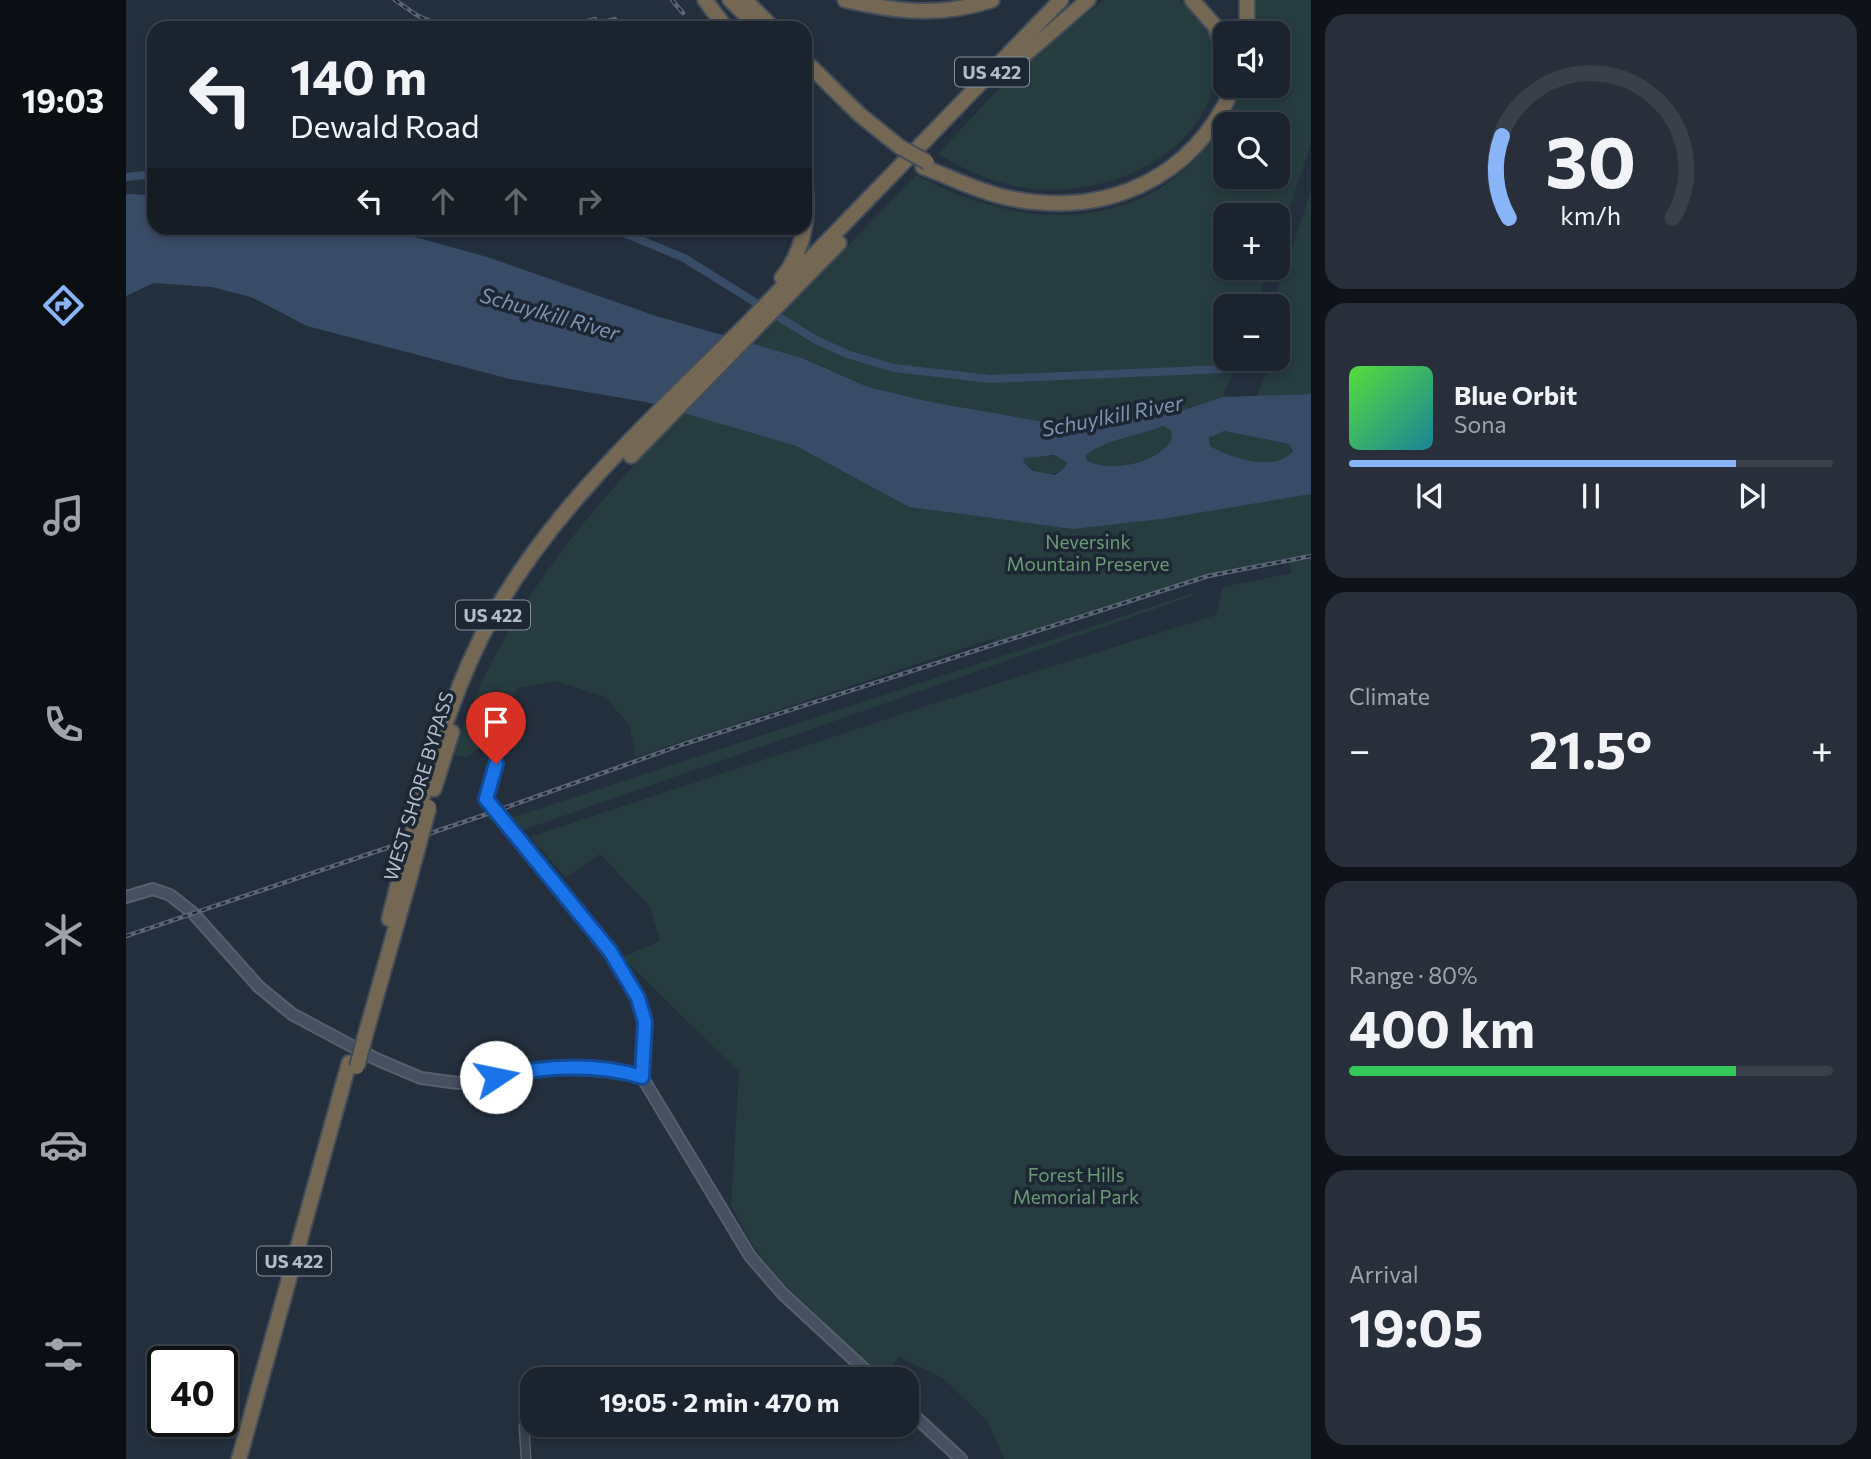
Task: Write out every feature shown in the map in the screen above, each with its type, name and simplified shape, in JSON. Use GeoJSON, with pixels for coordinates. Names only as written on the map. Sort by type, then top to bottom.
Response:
{"type":"FeatureCollection","features":[{"type":"Feature","properties":{"kind":"highway"},"geometry":{"type":"LineString","coordinates":[[705,0],[721,21]]}},
{"type":"Feature","properties":{"kind":"highway"},"geometry":{"type":"LineString","coordinates":[[730,0],[752,21]]}},
{"type":"Feature","properties":{"kind":"highway"},"geometry":{"type":"LineString","coordinates":[[745,0],[766,21]]}},
{"type":"Feature","properties":{"kind":"highway"},"geometry":{"type":"LineString","coordinates":[[845,0],[896,11],[935,13],[964,9],[992,0]]}},
{"type":"Feature","properties":{"kind":"highway","name":"WEST SHORE BYPASS"},"geometry":{"type":"LineString","coordinates":[[628,452],[1061,0]]}},
{"type":"Feature","properties":{"kind":"highway","name":"WEST SHORE BYPASS"},"geometry":{"type":"LineString","coordinates":[[249,1459],[360,1038],[424,809],[464,698],[509,607],[564,528],[717,353],[999,77],[1073,0]]}},
{"type":"Feature","properties":{"kind":"highway"},"geometry":{"type":"LineString","coordinates":[[999,77],[1088,0]]}},
{"type":"Feature","properties":{"kind":"highway"},"geometry":{"type":"LineString","coordinates":[[1192,0],[1213,24]]}},
{"type":"Feature","properties":{"kind":"highway"},"geometry":{"type":"LineString","coordinates":[[1247,0],[1247,21]]}},
{"type":"Feature","properties":{"kind":"highway"},"geometry":{"type":"LineString","coordinates":[[812,68],[901,150]]}},
{"type":"Feature","properties":{"kind":"highway"},"geometry":{"type":"LineString","coordinates":[[812,78],[901,150],[973,188],[1024,201],[1070,204],[1114,196],[1154,180],[1190,153],[1218,119],[1228,98]]}},
{"type":"Feature","properties":{"kind":"highway"},"geometry":{"type":"LineString","coordinates":[[925,164],[975,182],[1025,195],[1069,198],[1112,191],[1151,174],[1185,148],[1212,116],[1219,98]]}},
{"type":"Feature","properties":{"kind":"highway"},"geometry":{"type":"LineString","coordinates":[[772,300],[799,247],[802,235]]}},
{"type":"Feature","properties":{"kind":"highway","name":"WEST SHORE BYPASS"},"geometry":{"type":"LineString","coordinates":[[239,1459],[353,1065]]}},
{"type":"Feature","properties":{"kind":"street"},"geometry":{"type":"LineString","coordinates":[[496,764],[486,799],[610,951],[642,1006],[645,1029],[642,1077],[750,1256],[783,1294],[862,1367]]}},
{"type":"Feature","properties":{"kind":"street"},"geometry":{"type":"LineString","coordinates":[[126,897],[153,889],[170,895],[193,914],[259,987],[292,1014],[376,1059],[421,1078],[458,1083],[558,1068],[626,1072],[642,1077]]}},
{"type":"Feature","properties":{"kind":"street"},"geometry":{"type":"LineString","coordinates":[[919,1420],[961,1459]]}},
{"type":"Feature","properties":{"kind":"street"},"geometry":{"type":"LineString","coordinates":[[525,1437],[526,1459]]}},
{"type":"Feature","properties":{"kind":"green space"},"geometry":{"type":"Polygon","coordinates":[[[1104,0],[1178,0],[1199,17],[1213,41],[1213,87],[1210,97],[1198,121],[1181,141],[1160,158],[1137,171],[1086,187],[1059,190],[1021,187],[972,172],[938,154],[1014,72],[1104,0]]]}},
{"type":"Feature","properties":{"kind":"green space"},"geometry":{"type":"Polygon","coordinates":[[[1255,0],[1311,0],[1311,143],[1290,206],[1290,203],[1213,203],[1213,280],[1265,280],[1260,294],[1213,294],[1213,371],[1233,371],[1223,397],[1181,411],[1051,423],[931,402],[868,387],[803,358],[754,344],[916,175],[964,197],[1012,210],[1059,215],[1104,210],[1146,196],[1183,171],[1213,136],[1213,189],[1290,189],[1290,112],[1227,112],[1234,98],[1290,98],[1290,21],[1254,21],[1255,0]]]}},
{"type":"Feature","properties":{"kind":"green space"},"geometry":{"type":"Polygon","coordinates":[[[1311,191],[1311,394],[1256,397],[1268,371],[1290,371],[1290,294],[1276,294],[1281,280],[1290,280],[1290,253],[1311,191]]]}},
{"type":"Feature","properties":{"kind":"green space"},"geometry":{"type":"Polygon","coordinates":[[[685,413],[796,446],[909,507],[1026,522],[1311,472],[1311,1459],[1004,1459],[988,1422],[943,1378],[899,1357],[890,1367],[871,1367],[786,1286],[755,1249],[731,1205],[739,1072],[622,957],[660,941],[650,907],[600,854],[566,878],[530,837],[929,705],[1216,615],[1223,587],[1292,573],[1287,559],[1208,576],[981,649],[1001,636],[636,757],[629,725],[605,697],[556,681],[517,688],[492,738],[468,757],[452,755],[494,657],[520,612],[578,530],[685,413]]]}},
{"type":"Feature","properties":{"kind":"green space"},"geometry":{"type":"Polygon","coordinates":[[[1163,426],[1172,430],[1172,439],[1145,460],[1108,466],[1086,460],[1085,455],[1103,445],[1163,426]]]}},
{"type":"Feature","properties":{"kind":"green space"},"geometry":{"type":"Polygon","coordinates":[[[1224,431],[1289,444],[1293,451],[1276,461],[1241,459],[1210,446],[1209,438],[1224,431]]]}},
{"type":"Feature","properties":{"kind":"green space"},"geometry":{"type":"Polygon","coordinates":[[[1045,455],[1062,458],[1067,462],[1065,467],[1054,473],[1044,474],[1023,462],[1025,458],[1045,455]]]}},
{"type":"Feature","properties":{"kind":"green space"},"geometry":{"type":"Polygon","coordinates":[[[1193,593],[1192,596],[523,830],[511,818],[1193,593]]]}},
{"type":"Feature","properties":{"kind":"water","name":"Schuylkill River"},"geometry":{"type":"Polygon","coordinates":[[[126,194],[147,195],[147,235],[408,235],[487,257],[656,316],[802,358],[868,387],[931,402],[1051,423],[1181,411],[1223,397],[1311,394],[1311,494],[1161,519],[1073,529],[909,507],[796,446],[646,402],[510,379],[307,326],[251,297],[212,287],[154,283],[126,296],[126,194]],[[1163,426],[1113,441],[1086,455],[1086,460],[1096,464],[1120,466],[1145,460],[1166,447],[1172,439],[1171,430],[1163,426]],[[1224,431],[1209,438],[1210,446],[1241,459],[1276,461],[1293,451],[1289,444],[1224,431]],[[1054,455],[1025,458],[1023,462],[1033,471],[1055,475],[1067,462],[1054,455]]]}},
{"type":"Feature","properties":{"kind":"waterway"},"geometry":{"type":"LineString","coordinates":[[126,177],[147,175]]}},
{"type":"Feature","properties":{"kind":"waterway"},"geometry":{"type":"LineString","coordinates":[[629,235],[684,258],[816,340],[847,354],[894,368],[991,379],[1213,369]]}},
{"type":"Feature","properties":{"kind":"railway"},"geometry":{"type":"LineString","coordinates":[[395,0],[430,21]]}},
{"type":"Feature","properties":{"kind":"railway"},"geometry":{"type":"LineString","coordinates":[[672,0],[683,13]]}},
{"type":"Feature","properties":{"kind":"railway"},"geometry":{"type":"LineString","coordinates":[[588,21],[595,19]]}},
{"type":"Feature","properties":{"kind":"railway"},"geometry":{"type":"LineString","coordinates":[[608,21],[615,19]]}},
{"type":"Feature","properties":{"kind":"railway"},"geometry":{"type":"LineString","coordinates":[[126,936],[496,811],[684,744],[1208,576],[1311,556]]}},
{"type":"Feature","properties":{"kind":"route"},"geometry":{"type":"LineString","coordinates":[[496,764],[486,799],[610,951],[642,1006],[645,1029],[642,1077],[626,1072],[558,1068],[496,1077]]}},
{"type":"Feature","properties":{"kind":"park label","name":"Neversink Mountain Preserve"},"geometry":{"type":"Point","coordinates":[1088,552]}},
{"type":"Feature","properties":{"kind":"park label","name":"Forest Hills Memorial Park"},"geometry":{"type":"Point","coordinates":[1076,1185]}}]}
